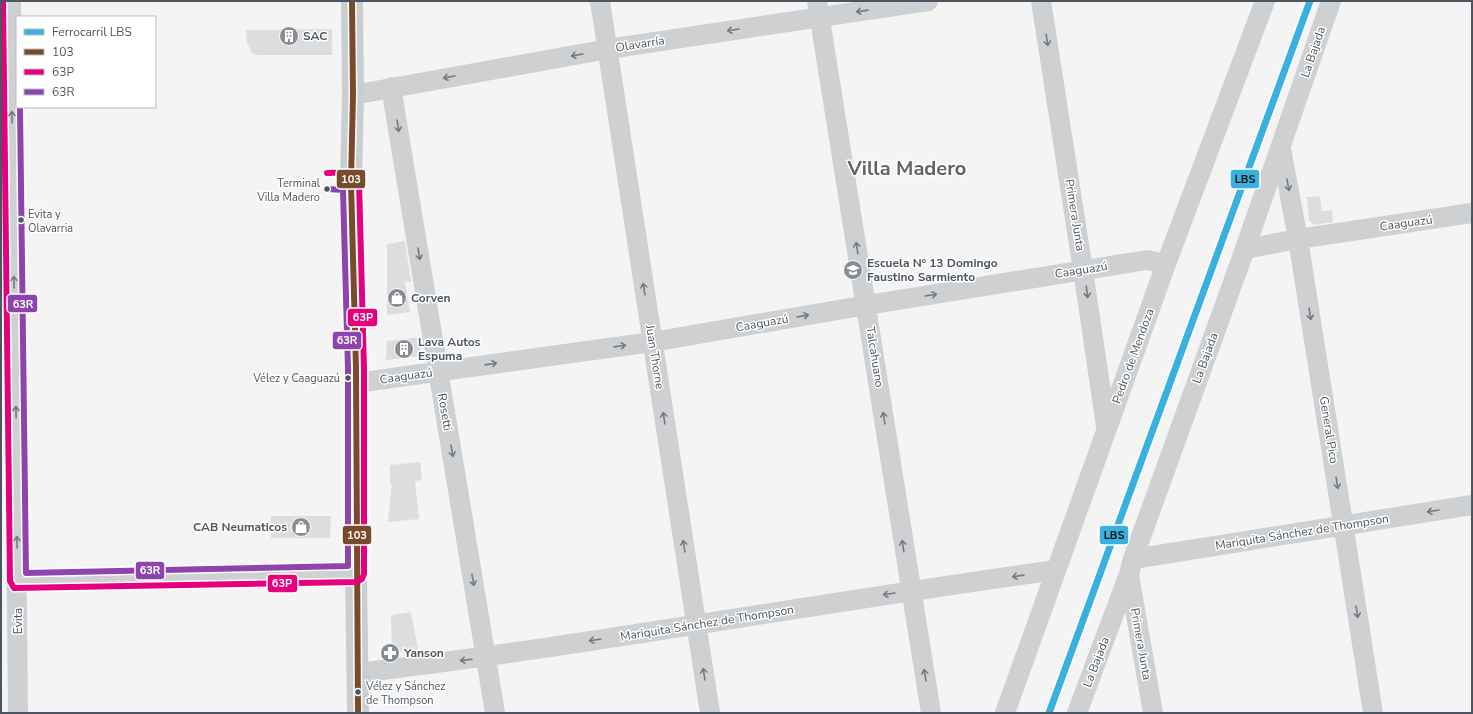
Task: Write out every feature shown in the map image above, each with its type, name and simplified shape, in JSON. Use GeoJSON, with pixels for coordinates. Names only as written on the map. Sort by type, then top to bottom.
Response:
{"type":"FeatureCollection","features":[{"type":"Feature","properties":{"kind":"main road"},"geometry":{"type":"LineString","coordinates":[[352,1],[353,95],[351,182],[356,383],[358,713]]}},
{"type":"Feature","properties":{"kind":"street","name":"Evita"},"geometry":{"type":"LineString","coordinates":[[11,1],[7,156],[18,581],[18,713]]}},
{"type":"Feature","properties":{"kind":"street","name":"Juan Thorne"},"geometry":{"type":"LineString","coordinates":[[600,1],[710,713]]}},
{"type":"Feature","properties":{"kind":"street","name":"Olavarría"},"geometry":{"type":"LineString","coordinates":[[353,95],[818,9],[928,1]]}},
{"type":"Feature","properties":{"kind":"street","name":"Primera Junta"},"geometry":{"type":"LineString","coordinates":[[1041,1],[1106,429]]}},
{"type":"Feature","properties":{"kind":"street","name":"La Bajada"},"geometry":{"type":"LineString","coordinates":[[1077,713],[1245,249],[1331,1]]}},
{"type":"Feature","properties":{"kind":"street","name":"Pedro de Mendoza"},"geometry":{"type":"LineString","coordinates":[[1005,713],[1106,429],[1261,6]]}},
{"type":"Feature","properties":{"kind":"street","name":"Talcahuano"},"geometry":{"type":"LineString","coordinates":[[818,9],[867,305],[910,590],[931,713]]}},
{"type":"Feature","properties":{"kind":"street","name":"Rosetti"},"geometry":{"type":"LineString","coordinates":[[391,87],[487,657],[495,713]]}},
{"type":"Feature","properties":{"kind":"street","name":"General Pico"},"geometry":{"type":"LineString","coordinates":[[1281,147],[1298,239],[1373,713]]}},
{"type":"Feature","properties":{"kind":"street","name":"Caaguazú"},"geometry":{"type":"LineString","coordinates":[[1245,249],[1298,239],[1472,214]]}},
{"type":"Feature","properties":{"kind":"street","name":"Caaguazú"},"geometry":{"type":"LineString","coordinates":[[356,383],[652,342],[867,305],[1147,260],[1166,264]]}},
{"type":"Feature","properties":{"kind":"street","name":"Mariquita Sánchez de Thompson"},"geometry":{"type":"LineString","coordinates":[[1131,566],[1344,526],[1472,505]]}},
{"type":"Feature","properties":{"kind":"street","name":"Primera Junta"},"geometry":{"type":"LineString","coordinates":[[1131,566],[1153,713]]}},
{"type":"Feature","properties":{"kind":"street","name":"Mariquita Sánchez de Thompson"},"geometry":{"type":"LineString","coordinates":[[358,673],[487,657],[910,590],[1056,570]]}},
{"type":"Feature","properties":{"kind":"street"},"geometry":{"type":"LineString","coordinates":[[18,581],[356,574]]}},
{"type":"Feature","properties":{"kind":"building","name":"SAC"},"geometry":{"type":"Polygon","coordinates":[[[332,29],[332,55],[257,55],[252,53],[247,43],[246,30],[332,29]]]}},
{"type":"Feature","properties":{"kind":"building"},"geometry":{"type":"Polygon","coordinates":[[[1320,196],[1322,211],[1332,210],[1333,222],[1314,225],[1309,220],[1307,197],[1320,196]]]}},
{"type":"Feature","properties":{"kind":"building"},"geometry":{"type":"Polygon","coordinates":[[[405,241],[411,282],[405,281],[410,312],[387,315],[387,244],[405,241]]]}},
{"type":"Feature","properties":{"kind":"building","name":"Lava Autos Espuma"},"geometry":{"type":"Polygon","coordinates":[[[420,337],[421,356],[386,360],[387,341],[420,337]]]}},
{"type":"Feature","properties":{"kind":"building"},"geometry":{"type":"Polygon","coordinates":[[[420,462],[422,480],[415,481],[419,519],[388,522],[392,484],[390,484],[390,465],[420,462]]]}},
{"type":"Feature","properties":{"kind":"building","name":"CAB Neumaticos"},"geometry":{"type":"Polygon","coordinates":[[[271,516],[331,516],[330,538],[271,538],[271,516]]]}},
{"type":"Feature","properties":{"kind":"building"},"geometry":{"type":"Polygon","coordinates":[[[411,612],[418,649],[392,653],[391,615],[411,612]]]}},
{"type":"Feature","properties":{"kind":"rail line","name":"LBS"},"geometry":{"type":"LineString","coordinates":[[1049,713],[1310,1]]}},
{"type":"Feature","properties":{"kind":"transit line","name":"63P"},"geometry":{"type":"LineString","coordinates":[[3,1],[10,581],[14,588],[356,582],[362,579],[364,574],[364,369],[359,181],[354,175],[327,173]]}},
{"type":"Feature","properties":{"kind":"transit line","name":"103"},"geometry":{"type":"LineString","coordinates":[[352,1],[353,95],[351,182],[356,369],[358,713]]}},
{"type":"Feature","properties":{"kind":"transit line","name":"63R"},"geometry":{"type":"LineString","coordinates":[[20,108],[26,573],[348,566],[348,369],[343,190],[327,189]]}},
{"type":"Feature","properties":{"kind":"place","name":"SAC"},"geometry":{"type":"Point","coordinates":[289,36]}},
{"type":"Feature","properties":{"kind":"place","name":"Terminal Villa Madero"},"geometry":{"type":"Point","coordinates":[327,189]}},
{"type":"Feature","properties":{"kind":"place","name":"Evita y Olavarria"},"geometry":{"type":"Point","coordinates":[21,220]}},
{"type":"Feature","properties":{"kind":"place","name":"Escuela Nº 13 Domingo Faustino Sarmiento"},"geometry":{"type":"Point","coordinates":[853,270]}},
{"type":"Feature","properties":{"kind":"place","name":"Corven"},"geometry":{"type":"Point","coordinates":[397,298]}},
{"type":"Feature","properties":{"kind":"place","name":"Lava Autos Espuma"},"geometry":{"type":"Point","coordinates":[404,349]}},
{"type":"Feature","properties":{"kind":"place","name":"Vélez y Caaguazú"},"geometry":{"type":"Point","coordinates":[348,378]}},
{"type":"Feature","properties":{"kind":"place","name":"CAB Neumaticos"},"geometry":{"type":"Point","coordinates":[301,527]}},
{"type":"Feature","properties":{"kind":"place","name":"Yanson"},"geometry":{"type":"Point","coordinates":[390,653]}},
{"type":"Feature","properties":{"kind":"place","name":"Vélez y Sánchez de Thompson"},"geometry":{"type":"Point","coordinates":[358,692]}},
{"type":"Feature","properties":{"kind":"district","name":"Villa Madero"},"geometry":{"type":"Point","coordinates":[907,168]}}]}
